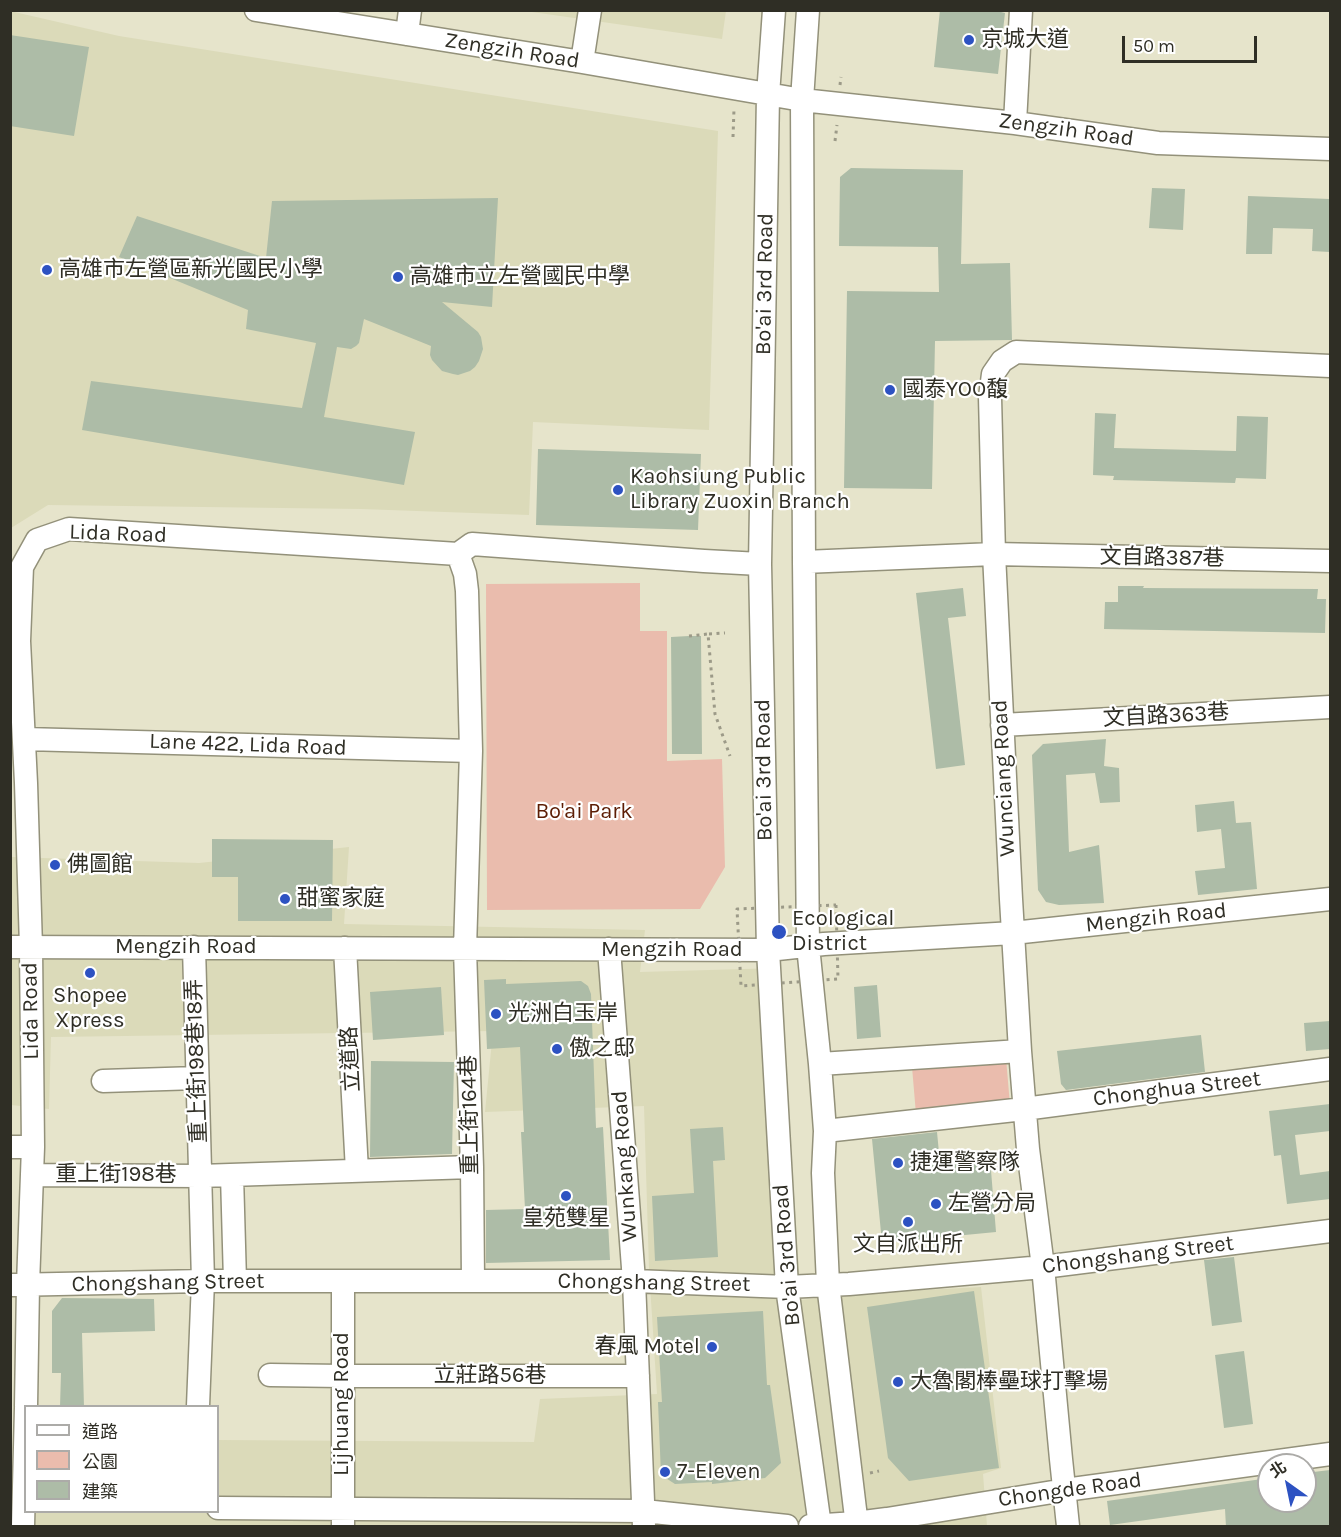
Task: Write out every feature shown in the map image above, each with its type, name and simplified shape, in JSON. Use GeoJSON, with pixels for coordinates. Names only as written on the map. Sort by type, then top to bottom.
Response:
{"type":"FeatureCollection","features":[{"type":"Feature","properties":{"kind":"street","name":"Zengzih Road"},"geometry":{"type":"LineString","coordinates":[[256,10],[802,100],[1015,123],[1158,143],[1330,149]]}},
{"type":"Feature","properties":{"kind":"street"},"geometry":{"type":"LineString","coordinates":[[407,34],[410,10]]}},
{"type":"Feature","properties":{"kind":"street"},"geometry":{"type":"LineString","coordinates":[[582,62],[590,10]]}},
{"type":"Feature","properties":{"kind":"street","name":"Bo'ai 3rd Road"},"geometry":{"type":"LineString","coordinates":[[774,10],[768,95],[760,564],[768,950],[787,1287],[816,1526]]}},
{"type":"Feature","properties":{"kind":"street","name":"Bo'ai 3rd Road"},"geometry":{"type":"LineString","coordinates":[[808,10],[802,100],[808,946],[825,1131],[823,1173],[828,1284],[857,1525]]}},
{"type":"Feature","properties":{"kind":"street"},"geometry":{"type":"LineString","coordinates":[[1015,123],[1021,10]]}},
{"type":"Feature","properties":{"kind":"street","name":"Wunciang Road"},"geometry":{"type":"LineString","coordinates":[[1068,1527],[1043,1267],[1028,1149],[1020,1051],[994,554],[990,397],[993,374],[1002,361],[1016,352],[1330,366]]}},
{"type":"Feature","properties":{"kind":"street","name":"Lida Road"},"geometry":{"type":"LineString","coordinates":[[26,1405],[19,1285],[32,1175],[22,1147],[18,783],[25,739],[15,641],[22,567],[37,540],[69,529],[458,554]]}},
{"type":"Feature","properties":{"kind":"street"},"geometry":{"type":"LineString","coordinates":[[465,949],[471,751],[467,591],[465,574],[458,554],[472,544],[760,564]]}},
{"type":"Feature","properties":{"kind":"street","name":"文自路387巷"},"geometry":{"type":"LineString","coordinates":[[804,562],[994,554],[1330,561]]}},
{"type":"Feature","properties":{"kind":"street","name":"文自路363巷"},"geometry":{"type":"LineString","coordinates":[[1002,725],[1330,707]]}},
{"type":"Feature","properties":{"kind":"street","name":"Lane 422, Lida Road"},"geometry":{"type":"LineString","coordinates":[[25,739],[471,751]]}},
{"type":"Feature","properties":{"kind":"street","name":"Mengzih Road"},"geometry":{"type":"LineString","coordinates":[[21,947],[768,950],[1013,933],[1330,899]]}},
{"type":"Feature","properties":{"kind":"street","name":"重上街198巷18弄"},"geometry":{"type":"LineString","coordinates":[[194,947],[202,1281],[198,1405]]}},
{"type":"Feature","properties":{"kind":"street","name":"立道路"},"geometry":{"type":"LineString","coordinates":[[345,948],[357,1171]]}},
{"type":"Feature","properties":{"kind":"street","name":"重上街164巷"},"geometry":{"type":"LineString","coordinates":[[465,949],[472,1167],[472,1281]]}},
{"type":"Feature","properties":{"kind":"street","name":"Wunkang Road"},"geometry":{"type":"LineString","coordinates":[[609,949],[634,1281],[644,1519]]}},
{"type":"Feature","properties":{"kind":"street"},"geometry":{"type":"LineString","coordinates":[[820,1064],[1020,1051]]}},
{"type":"Feature","properties":{"kind":"street","name":"Chonghua Street"},"geometry":{"type":"LineString","coordinates":[[825,1131],[1330,1069]]}},
{"type":"Feature","properties":{"kind":"street"},"geometry":{"type":"LineString","coordinates":[[103,1081],[197,1078]]}},
{"type":"Feature","properties":{"kind":"street"},"geometry":{"type":"LineString","coordinates":[[200,1176],[472,1167]]}},
{"type":"Feature","properties":{"kind":"street","name":"重上街198巷"},"geometry":{"type":"LineString","coordinates":[[32,1175],[200,1176]]}},
{"type":"Feature","properties":{"kind":"street"},"geometry":{"type":"LineString","coordinates":[[232,1175],[235,1281]]}},
{"type":"Feature","properties":{"kind":"street","name":"Chongshang Street"},"geometry":{"type":"LineString","coordinates":[[19,1285],[202,1281],[634,1281],[787,1287],[1043,1267],[1330,1231]]}},
{"type":"Feature","properties":{"kind":"street","name":"Lijhuang Road"},"geometry":{"type":"LineString","coordinates":[[343,1281],[343,1518]]}},
{"type":"Feature","properties":{"kind":"street","name":"立莊路56巷"},"geometry":{"type":"LineString","coordinates":[[270,1375],[638,1376]]}},
{"type":"Feature","properties":{"kind":"street","name":"Lida Road"},"geometry":{"type":"LineString","coordinates":[[21,1511],[24,1449]]}},
{"type":"Feature","properties":{"kind":"street","name":"Chongde Road"},"geometry":{"type":"LineString","coordinates":[[816,1526],[857,1525],[1065,1490],[1330,1454]]}},
{"type":"Feature","properties":{"kind":"street"},"geometry":{"type":"LineString","coordinates":[[219,1508],[343,1518],[644,1519],[787,1527]]}},
{"type":"Feature","properties":{"kind":"path"},"geometry":{"type":"LineString","coordinates":[[689,636],[725,633]]}},
{"type":"Feature","properties":{"kind":"path"},"geometry":{"type":"LineString","coordinates":[[708,634],[715,714],[730,756]]}},
{"type":"Feature","properties":{"kind":"shaded area","name":"高雄市立左營國民中學"},"geometry":{"type":"Polygon","coordinates":[[[10,11],[119,36],[718,131],[709,430],[533,422],[529,515],[361,509],[48,505],[11,528],[10,11]]]}},
{"type":"Feature","properties":{"kind":"shaded area"},"geometry":{"type":"Polygon","coordinates":[[[525,11],[726,11],[722,39],[525,11]]]}},
{"type":"Feature","properties":{"kind":"shaded area"},"geometry":{"type":"Polygon","coordinates":[[[349,847],[344,924],[645,930],[640,972],[779,968],[801,1300],[868,1293],[981,1287],[1001,1468],[983,1474],[987,1526],[11,1526],[11,1478],[24,1479],[24,1513],[219,1513],[219,1440],[534,1442],[540,1399],[657,1394],[649,1269],[644,1106],[485,1112],[493,1031],[51,1037],[49,1109],[11,1105],[11,857],[199,863],[349,847]]]}},
{"type":"Feature","properties":{"kind":"green space","name":"Bo'ai Park"},"geometry":{"type":"Polygon","coordinates":[[[640,583],[640,631],[667,631],[667,761],[722,759],[725,867],[700,909],[487,910],[486,584],[640,583]]]}},
{"type":"Feature","properties":{"kind":"green space"},"geometry":{"type":"Polygon","coordinates":[[[1006,1058],[1010,1105],[916,1114],[912,1067],[1006,1058]]]}},
{"type":"Feature","properties":{"kind":"building","name":"京城大道"},"geometry":{"type":"Polygon","coordinates":[[[940,10],[993,10],[1005,13],[998,74],[934,67],[940,10]]]}},
{"type":"Feature","properties":{"kind":"building"},"geometry":{"type":"Polygon","coordinates":[[[10,35],[89,47],[74,136],[10,126],[10,35]]]}},
{"type":"Feature","properties":{"kind":"building"},"geometry":{"type":"Polygon","coordinates":[[[851,168],[963,170],[961,264],[1010,263],[1012,340],[935,341],[932,489],[844,488],[847,291],[939,292],[938,247],[839,246],[840,177],[851,168]]]}},
{"type":"Feature","properties":{"kind":"building"},"geometry":{"type":"Polygon","coordinates":[[[1152,188],[1185,189],[1183,230],[1149,228],[1152,188]]]}},
{"type":"Feature","properties":{"kind":"building"},"geometry":{"type":"Polygon","coordinates":[[[1248,196],[1330,199],[1330,252],[1312,251],[1313,229],[1273,228],[1272,254],[1246,254],[1248,196]]]}},
{"type":"Feature","properties":{"kind":"building"},"geometry":{"type":"Polygon","coordinates":[[[498,198],[492,307],[442,302],[481,337],[483,349],[475,367],[458,375],[442,371],[432,360],[431,346],[364,319],[359,343],[351,349],[337,347],[324,417],[415,432],[404,485],[82,430],[91,381],[302,408],[316,343],[246,329],[248,310],[119,257],[137,216],[266,258],[272,201],[498,198]]]}},
{"type":"Feature","properties":{"kind":"building"},"geometry":{"type":"Polygon","coordinates":[[[1095,413],[1116,414],[1114,448],[1236,451],[1237,416],[1268,417],[1266,479],[1236,478],[1235,483],[1113,480],[1114,476],[1093,475],[1095,413]]]}},
{"type":"Feature","properties":{"kind":"building","name":"Kaohsiung Public Library Zuoxin Branch"},"geometry":{"type":"Polygon","coordinates":[[[538,449],[701,454],[698,530],[536,525],[538,449]]]}},
{"type":"Feature","properties":{"kind":"building"},"geometry":{"type":"Polygon","coordinates":[[[1118,586],[1318,589],[1317,599],[1326,599],[1325,633],[1104,629],[1105,602],[1118,602],[1118,586]]]}},
{"type":"Feature","properties":{"kind":"building"},"geometry":{"type":"Polygon","coordinates":[[[963,588],[966,616],[948,618],[965,765],[936,769],[916,593],[963,588]]]}},
{"type":"Feature","properties":{"kind":"building"},"geometry":{"type":"Polygon","coordinates":[[[701,636],[702,754],[672,754],[671,637],[701,636]]]}},
{"type":"Feature","properties":{"kind":"building"},"geometry":{"type":"Polygon","coordinates":[[[1106,739],[1104,766],[1119,768],[1120,802],[1100,803],[1095,773],[1066,775],[1069,852],[1099,845],[1104,903],[1059,905],[1046,902],[1038,890],[1032,755],[1043,744],[1106,739]]]}},
{"type":"Feature","properties":{"kind":"building"},"geometry":{"type":"Polygon","coordinates":[[[1234,801],[1236,823],[1251,822],[1257,889],[1198,895],[1195,871],[1225,868],[1221,829],[1197,832],[1195,805],[1234,801]]]}},
{"type":"Feature","properties":{"kind":"building","name":"甜蜜家庭"},"geometry":{"type":"Polygon","coordinates":[[[212,839],[333,840],[332,921],[238,921],[238,877],[212,877],[212,839]]]}},
{"type":"Feature","properties":{"kind":"building"},"geometry":{"type":"Polygon","coordinates":[[[506,979],[506,984],[581,981],[588,986],[591,994],[596,1128],[603,1127],[610,1260],[486,1263],[486,1210],[525,1209],[520,1047],[487,1049],[484,980],[506,979]]]}},
{"type":"Feature","properties":{"kind":"building"},"geometry":{"type":"Polygon","coordinates":[[[877,985],[881,1037],[857,1039],[854,987],[877,985]]]}},
{"type":"Feature","properties":{"kind":"building"},"geometry":{"type":"Polygon","coordinates":[[[441,987],[444,1035],[373,1040],[370,992],[441,987]]]}},
{"type":"Feature","properties":{"kind":"building"},"geometry":{"type":"Polygon","coordinates":[[[1330,1021],[1330,1049],[1306,1051],[1304,1023],[1330,1021]]]}},
{"type":"Feature","properties":{"kind":"building"},"geometry":{"type":"Polygon","coordinates":[[[1201,1035],[1205,1072],[1066,1090],[1061,1084],[1057,1051],[1201,1035]]]}},
{"type":"Feature","properties":{"kind":"building"},"geometry":{"type":"Polygon","coordinates":[[[371,1061],[454,1062],[452,1154],[370,1157],[371,1061]]]}},
{"type":"Feature","properties":{"kind":"building"},"geometry":{"type":"Polygon","coordinates":[[[1330,1104],[1330,1131],[1295,1135],[1300,1175],[1330,1171],[1330,1199],[1287,1204],[1281,1155],[1274,1156],[1269,1111],[1330,1104]]]}},
{"type":"Feature","properties":{"kind":"building"},"geometry":{"type":"Polygon","coordinates":[[[723,1127],[725,1160],[713,1161],[718,1257],[655,1261],[652,1196],[694,1193],[690,1129],[723,1127]]]}},
{"type":"Feature","properties":{"kind":"building","name":"左營分局"},"geometry":{"type":"Polygon","coordinates":[[[937,1132],[940,1163],[990,1158],[996,1232],[882,1243],[872,1139],[937,1132]]]}},
{"type":"Feature","properties":{"kind":"building"},"geometry":{"type":"Polygon","coordinates":[[[1234,1257],[1242,1322],[1212,1326],[1204,1260],[1234,1257]]]}},
{"type":"Feature","properties":{"kind":"building"},"geometry":{"type":"Polygon","coordinates":[[[974,1291],[999,1468],[909,1481],[888,1458],[867,1307],[974,1291]]]}},
{"type":"Feature","properties":{"kind":"building"},"geometry":{"type":"Polygon","coordinates":[[[62,1298],[154,1299],[155,1331],[82,1333],[84,1405],[60,1405],[61,1373],[52,1373],[52,1311],[62,1298]]]}},
{"type":"Feature","properties":{"kind":"building"},"geometry":{"type":"Polygon","coordinates":[[[763,1311],[767,1385],[770,1385],[781,1463],[765,1478],[712,1484],[712,1482],[675,1484],[661,1475],[658,1402],[662,1402],[657,1317],[763,1311]]]}},
{"type":"Feature","properties":{"kind":"building"},"geometry":{"type":"Polygon","coordinates":[[[1244,1351],[1253,1424],[1224,1428],[1215,1355],[1244,1351]]]}},
{"type":"Feature","properties":{"kind":"building"},"geometry":{"type":"Polygon","coordinates":[[[1330,1470],[1330,1527],[1226,1527],[1225,1509],[1110,1525],[1107,1501],[1257,1480],[1257,1513],[1317,1513],[1317,1472],[1330,1470]]]}},
{"type":"Feature","properties":{"kind":"place","name":"京城大道"},"geometry":{"type":"Point","coordinates":[969,40]}},
{"type":"Feature","properties":{"kind":"place","name":"高雄市左營區新光國民小學"},"geometry":{"type":"Point","coordinates":[47,270]}},
{"type":"Feature","properties":{"kind":"place","name":"高雄市立左營國民中學"},"geometry":{"type":"Point","coordinates":[398,277]}},
{"type":"Feature","properties":{"kind":"place","name":"國泰YOO馥"},"geometry":{"type":"Point","coordinates":[890,390]}},
{"type":"Feature","properties":{"kind":"place","name":"Kaohsiung Public Library Zuoxin Branch"},"geometry":{"type":"Point","coordinates":[618,490]}},
{"type":"Feature","properties":{"kind":"place","name":"佛圖館"},"geometry":{"type":"Point","coordinates":[55,865]}},
{"type":"Feature","properties":{"kind":"place","name":"甜蜜家庭"},"geometry":{"type":"Point","coordinates":[285,899]}},
{"type":"Feature","properties":{"kind":"place","name":"Ecological District"},"geometry":{"type":"Point","coordinates":[779,932]}},
{"type":"Feature","properties":{"kind":"place","name":"Shopee Xpress"},"geometry":{"type":"Point","coordinates":[90,973]}},
{"type":"Feature","properties":{"kind":"place","name":"光洲白玉岸"},"geometry":{"type":"Point","coordinates":[496,1014]}},
{"type":"Feature","properties":{"kind":"place","name":"傲之邸"},"geometry":{"type":"Point","coordinates":[557,1049]}},
{"type":"Feature","properties":{"kind":"place","name":"捷運警察隊"},"geometry":{"type":"Point","coordinates":[898,1163]}},
{"type":"Feature","properties":{"kind":"place","name":"皇苑雙星"},"geometry":{"type":"Point","coordinates":[566,1196]}},
{"type":"Feature","properties":{"kind":"place","name":"左營分局"},"geometry":{"type":"Point","coordinates":[936,1204]}},
{"type":"Feature","properties":{"kind":"place","name":"文自派出所"},"geometry":{"type":"Point","coordinates":[908,1222]}},
{"type":"Feature","properties":{"kind":"place","name":"春風 Motel"},"geometry":{"type":"Point","coordinates":[712,1347]}},
{"type":"Feature","properties":{"kind":"place","name":"大魯閣棒壘球打擊場"},"geometry":{"type":"Point","coordinates":[898,1382]}},
{"type":"Feature","properties":{"kind":"place","name":"7-Eleven"},"geometry":{"type":"Point","coordinates":[665,1472]}}]}
